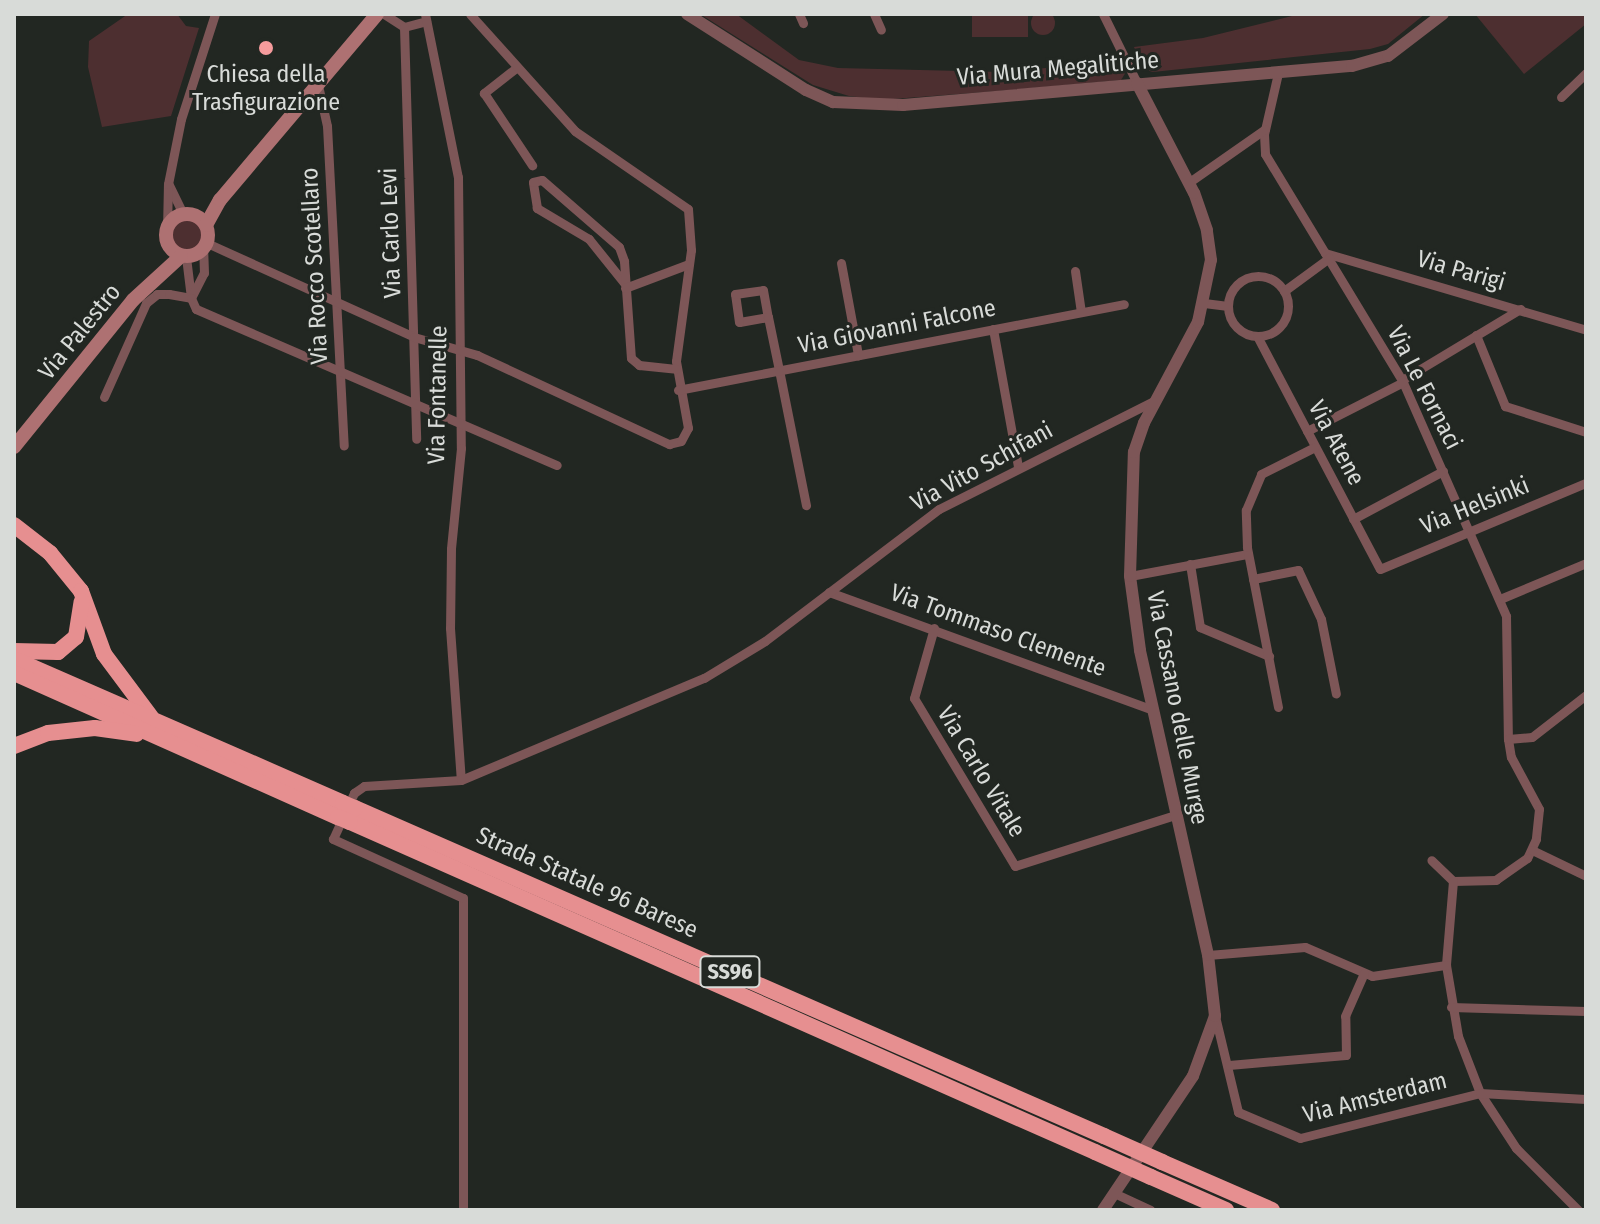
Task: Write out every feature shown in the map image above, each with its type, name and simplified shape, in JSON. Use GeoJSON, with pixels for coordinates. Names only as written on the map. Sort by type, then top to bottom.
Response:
{"type":"FeatureCollection","features":[{"type":"Feature","properties":{"kind":"highway"},"geometry":{"type":"LineString","coordinates":[[14,517],[20,529],[50,553],[81,591],[104,654],[120,682],[155,721]]}},
{"type":"Feature","properties":{"kind":"highway"},"geometry":{"type":"LineString","coordinates":[[14,651],[58,652],[76,637],[81,591]]}},
{"type":"Feature","properties":{"kind":"highway","name":"Strada Statale 96 Barese"},"geometry":{"type":"LineString","coordinates":[[14,659],[1226,1210]]}},
{"type":"Feature","properties":{"kind":"highway","name":"Strada Statale 96 Barese"},"geometry":{"type":"LineString","coordinates":[[14,673],[347,812],[1272,1210]]}},
{"type":"Feature","properties":{"kind":"highway"},"geometry":{"type":"LineString","coordinates":[[14,746],[48,733],[95,728],[169,740]]}},
{"type":"Feature","properties":{"kind":"main road"},"geometry":{"type":"LineString","coordinates":[[220,200],[191,215],[173,220],[167,236],[184,256],[205,246],[206,225],[220,200],[377,14]]}},
{"type":"Feature","properties":{"kind":"main road"},"geometry":{"type":"LineString","coordinates":[[191,215],[206,225]]}},
{"type":"Feature","properties":{"kind":"main road","name":"Via Palestro"},"geometry":{"type":"LineString","coordinates":[[149,282],[167,236]]}},
{"type":"Feature","properties":{"kind":"main road","name":"Via Palestro"},"geometry":{"type":"LineString","coordinates":[[14,447],[149,282],[184,256]]}},
{"type":"Feature","properties":{"kind":"street","name":"Via Palestro"},"geometry":{"type":"LineString","coordinates":[[167,236],[168,184],[188,90],[215,14]]}},
{"type":"Feature","properties":{"kind":"street"},"geometry":{"type":"LineString","coordinates":[[384,14],[404,27],[426,17]]}},
{"type":"Feature","properties":{"kind":"street"},"geometry":{"type":"LineString","coordinates":[[191,298],[204,273],[205,246],[414,337],[460,353],[477,355],[674,445],[688,428],[676,369],[692,231],[685,204],[575,131],[470,14]]}},
{"type":"Feature","properties":{"kind":"street","name":"Via Mura Megalitiche"},"geometry":{"type":"LineString","coordinates":[[687,14],[833,102],[903,105],[1352,66],[1388,56],[1443,14]]}},
{"type":"Feature","properties":{"kind":"street"},"geometry":{"type":"LineString","coordinates":[[874,14],[881,30]]}},
{"type":"Feature","properties":{"kind":"street","name":"Via Cassano delle Murge"},"geometry":{"type":"LineString","coordinates":[[1103,14],[1188,183],[1207,230],[1211,260],[1204,303],[1134,452],[1130,576],[1153,710],[1208,955],[1215,1016]]}},
{"type":"Feature","properties":{"kind":"street","name":"Via Fontanelle"},"geometry":{"type":"LineString","coordinates":[[426,17],[458,177],[460,421],[450,628],[461,780]]}},
{"type":"Feature","properties":{"kind":"street","name":"Via Carlo Levi"},"geometry":{"type":"LineString","coordinates":[[404,27],[416,439]]}},
{"type":"Feature","properties":{"kind":"street"},"geometry":{"type":"LineString","coordinates":[[516,68],[484,93],[532,165],[538,181],[619,247],[631,358],[639,365],[676,369]]}},
{"type":"Feature","properties":{"kind":"street","name":"Via Le Fornaci"},"geometry":{"type":"LineString","coordinates":[[1278,73],[1263,148],[1279,183],[1403,381],[1500,599],[1508,639],[1508,739],[1511,757],[1539,809],[1532,850]]}},
{"type":"Feature","properties":{"kind":"street"},"geometry":{"type":"LineString","coordinates":[[1561,97],[1586,73]]}},
{"type":"Feature","properties":{"kind":"street","name":"Via Rocco Scotellaro"},"geometry":{"type":"LineString","coordinates":[[318,85],[327,126],[344,446]]}},
{"type":"Feature","properties":{"kind":"street"},"geometry":{"type":"LineString","coordinates":[[1188,183],[1265,129]]}},
{"type":"Feature","properties":{"kind":"street"},"geometry":{"type":"LineString","coordinates":[[538,181],[531,195],[537,208],[589,239],[625,286]]}},
{"type":"Feature","properties":{"kind":"street"},"geometry":{"type":"LineString","coordinates":[[168,184],[181,210],[191,215]]}},
{"type":"Feature","properties":{"kind":"street"},"geometry":{"type":"LineString","coordinates":[[184,256],[191,298],[196,309],[557,465]]}},
{"type":"Feature","properties":{"kind":"street"},"geometry":{"type":"LineString","coordinates":[[1284,291],[1327,256]]}},
{"type":"Feature","properties":{"kind":"street","name":"Via Parigi"},"geometry":{"type":"LineString","coordinates":[[1327,256],[1586,330]]}},
{"type":"Feature","properties":{"kind":"street"},"geometry":{"type":"LineString","coordinates":[[841,263],[858,355]]}},
{"type":"Feature","properties":{"kind":"street"},"geometry":{"type":"LineString","coordinates":[[625,286],[689,264]]}},
{"type":"Feature","properties":{"kind":"street"},"geometry":{"type":"LineString","coordinates":[[1075,271],[1081,312]]}},
{"type":"Feature","properties":{"kind":"street"},"geometry":{"type":"LineString","coordinates":[[1250,277],[1269,278],[1284,291],[1285,319],[1272,333],[1257,336],[1234,325],[1228,306],[1234,288],[1250,277]]}},
{"type":"Feature","properties":{"kind":"street"},"geometry":{"type":"LineString","coordinates":[[768,317],[739,322],[735,294],[763,290],[806,505]]}},
{"type":"Feature","properties":{"kind":"street"},"geometry":{"type":"LineString","coordinates":[[104,397],[146,303],[157,294],[191,298]]}},
{"type":"Feature","properties":{"kind":"street"},"geometry":{"type":"LineString","coordinates":[[1204,303],[1228,306]]}},
{"type":"Feature","properties":{"kind":"street","name":"Via Giovanni Falcone"},"geometry":{"type":"LineString","coordinates":[[678,390],[1124,304]]}},
{"type":"Feature","properties":{"kind":"street"},"geometry":{"type":"LineString","coordinates":[[1307,431],[1403,381],[1520,309]]}},
{"type":"Feature","properties":{"kind":"street"},"geometry":{"type":"LineString","coordinates":[[993,329],[1018,466]]}},
{"type":"Feature","properties":{"kind":"street"},"geometry":{"type":"LineString","coordinates":[[1476,335],[1505,406],[1586,432]]}},
{"type":"Feature","properties":{"kind":"street","name":"Via Atene"},"geometry":{"type":"LineString","coordinates":[[1257,336],[1380,569]]}},
{"type":"Feature","properties":{"kind":"street","name":"Via Vito Schifani"},"geometry":{"type":"LineString","coordinates":[[463,1210],[463,898],[333,839],[360,788],[461,780],[704,678],[800,615],[939,509],[1018,466],[1156,400]]}},
{"type":"Feature","properties":{"kind":"street"},"geometry":{"type":"LineString","coordinates":[[1278,707],[1248,554],[1246,510],[1256,481],[1270,467],[1315,447]]}},
{"type":"Feature","properties":{"kind":"street"},"geometry":{"type":"LineString","coordinates":[[1353,519],[1443,471]]}},
{"type":"Feature","properties":{"kind":"street","name":"Via Helsinki"},"geometry":{"type":"LineString","coordinates":[[1380,569],[1469,528],[1586,483]]}},
{"type":"Feature","properties":{"kind":"street"},"geometry":{"type":"LineString","coordinates":[[1130,576],[1248,554]]}},
{"type":"Feature","properties":{"kind":"street"},"geometry":{"type":"LineString","coordinates":[[1500,599],[1586,563]]}},
{"type":"Feature","properties":{"kind":"street"},"geometry":{"type":"LineString","coordinates":[[1190,564],[1200,627],[1269,656]]}},
{"type":"Feature","properties":{"kind":"street"},"geometry":{"type":"LineString","coordinates":[[1253,579],[1298,570],[1321,619],[1336,694]]}},
{"type":"Feature","properties":{"kind":"street","name":"Via Tommaso Clemente"},"geometry":{"type":"LineString","coordinates":[[829,592],[1153,710]]}},
{"type":"Feature","properties":{"kind":"street","name":"Via Carlo Vitale"},"geometry":{"type":"LineString","coordinates":[[934,628],[914,698],[1015,866],[1175,815]]}},
{"type":"Feature","properties":{"kind":"street"},"geometry":{"type":"LineString","coordinates":[[1508,739],[1532,737],[1586,695]]}},
{"type":"Feature","properties":{"kind":"street"},"geometry":{"type":"LineString","coordinates":[[1431,860],[1453,881],[1496,880],[1517,867],[1532,850],[1586,876]]}},
{"type":"Feature","properties":{"kind":"street"},"geometry":{"type":"LineString","coordinates":[[1453,881],[1446,965],[1451,1007],[1480,1093],[1516,1148],[1578,1210]]}},
{"type":"Feature","properties":{"kind":"street"},"geometry":{"type":"LineString","coordinates":[[1208,955],[1305,947],[1372,976],[1446,965]]}},
{"type":"Feature","properties":{"kind":"street"},"geometry":{"type":"LineString","coordinates":[[1215,1016],[1229,1065],[1346,1055],[1345,1016],[1364,973]]}},
{"type":"Feature","properties":{"kind":"street"},"geometry":{"type":"LineString","coordinates":[[1451,1007],[1586,1011]]}},
{"type":"Feature","properties":{"kind":"street"},"geometry":{"type":"LineString","coordinates":[[1103,1210],[1193,1076],[1215,1016]]}},
{"type":"Feature","properties":{"kind":"street","name":"Via Amsterdam"},"geometry":{"type":"LineString","coordinates":[[1229,1065],[1238,1112],[1300,1138],[1480,1093]]}},
{"type":"Feature","properties":{"kind":"street"},"geometry":{"type":"LineString","coordinates":[[1480,1093],[1586,1099]]}},
{"type":"Feature","properties":{"kind":"street"},"geometry":{"type":"LineString","coordinates":[[1114,1193],[1150,1210]]}},
{"type":"Feature","properties":{"kind":"shaded area"},"geometry":{"type":"Polygon","coordinates":[[[1043,11],[1052,14],[1055,23],[1052,32],[1043,35],[1034,32],[1031,23],[1034,14],[1043,11]]]}},
{"type":"Feature","properties":{"kind":"shaded area"},"geometry":{"type":"Polygon","coordinates":[[[128,14],[177,14],[186,26],[199,28],[171,116],[102,127],[88,67],[89,41],[128,14]]]}},
{"type":"Feature","properties":{"kind":"shaded area"},"geometry":{"type":"Polygon","coordinates":[[[700,14],[736,14],[799,60],[838,68],[1002,72],[1121,61],[1126,72],[1121,80],[1011,90],[880,100],[849,96],[813,85],[700,14]]]}},
{"type":"Feature","properties":{"kind":"shaded area"},"geometry":{"type":"Polygon","coordinates":[[[972,14],[1028,14],[1028,37],[972,37],[972,14]]]}},
{"type":"Feature","properties":{"kind":"shaded area"},"geometry":{"type":"Polygon","coordinates":[[[1300,14],[1425,14],[1388,44],[1370,49],[1153,72],[1143,69],[1134,47],[1203,38],[1300,14]]]}},
{"type":"Feature","properties":{"kind":"shaded area"},"geometry":{"type":"Polygon","coordinates":[[[1475,14],[1586,14],[1586,24],[1524,74],[1475,14]]]}},
{"type":"Feature","properties":{"kind":"shaded area"},"geometry":{"type":"Polygon","coordinates":[[[187,220],[198,224],[202,235],[198,246],[187,250],[176,246],[172,235],[176,224],[187,220]]]}},
{"type":"Feature","properties":{"kind":"place","name":"Chiesa della Trasfigurazione"},"geometry":{"type":"Point","coordinates":[266,48]}}]}
